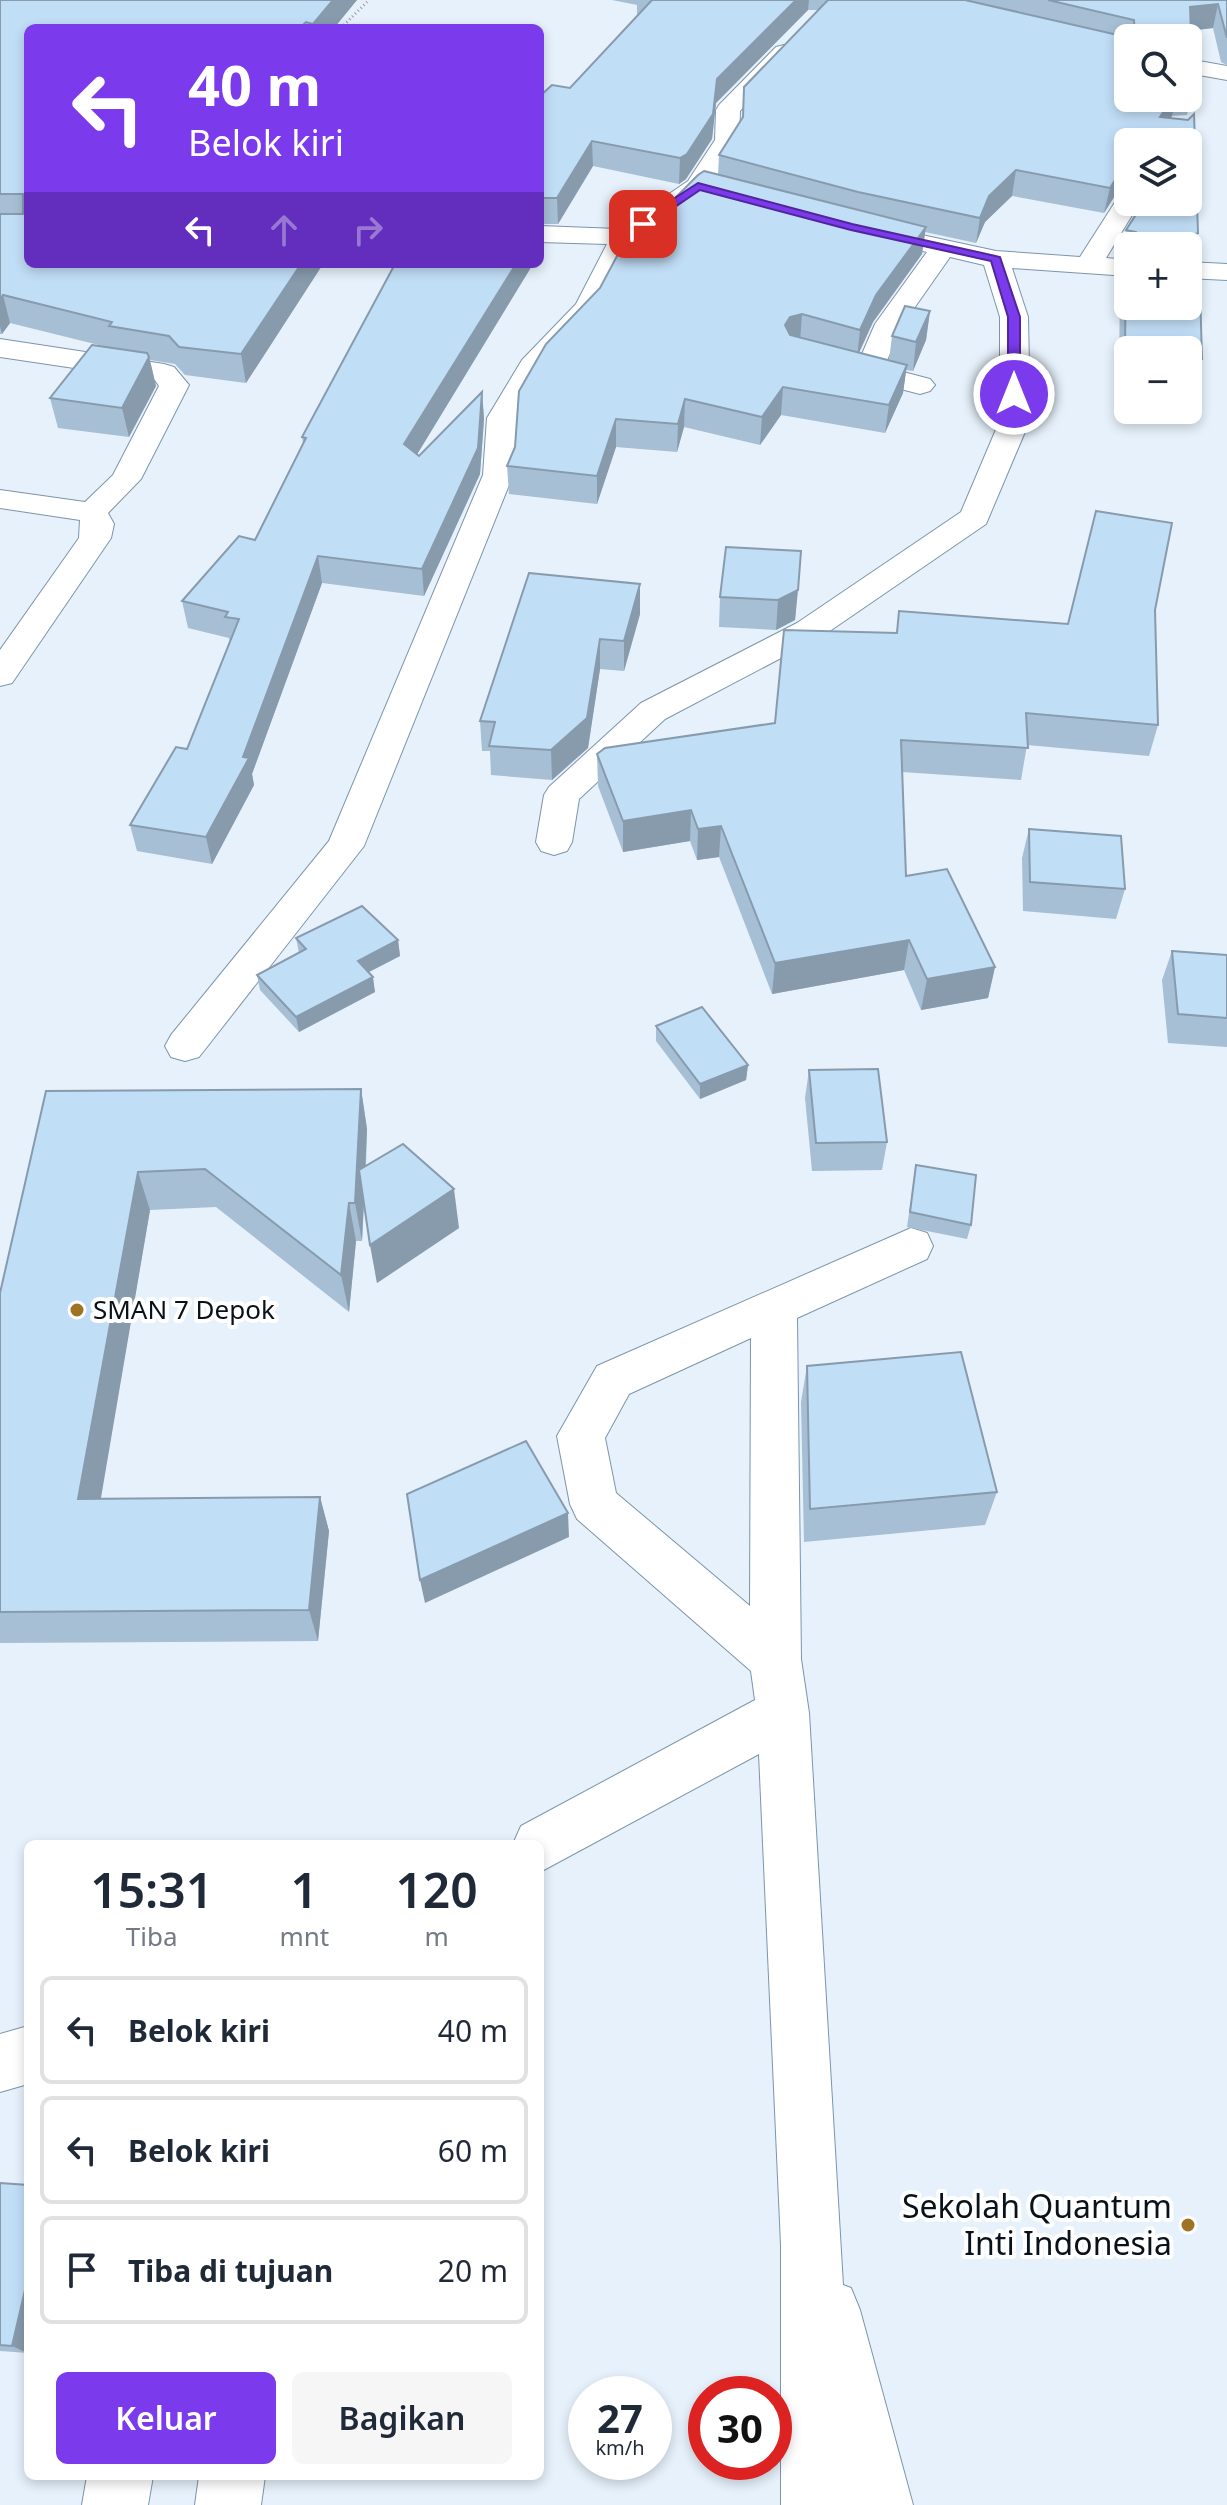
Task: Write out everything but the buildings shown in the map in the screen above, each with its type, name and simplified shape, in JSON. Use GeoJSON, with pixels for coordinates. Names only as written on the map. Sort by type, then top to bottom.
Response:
{"type":"FeatureCollection","features":[{"type":"Feature","properties":{"kind":"street"},"geometry":{"type":"LineString","coordinates":[[185,1046],[346,846],[498,475],[502,418],[532,366],[588,308],[624,237],[698,186],[727,140],[728,110],[797,39]]}},
{"type":"Feature","properties":{"kind":"street"},"geometry":{"type":"LineString","coordinates":[[1202,69],[1227,73]]}},
{"type":"Feature","properties":{"kind":"street"},"geometry":{"type":"LineString","coordinates":[[698,186],[741,197]]}},
{"type":"Feature","properties":{"kind":"street"},"geometry":{"type":"LineString","coordinates":[[1088,265],[1119,216]]}},
{"type":"Feature","properties":{"kind":"street"},"geometry":{"type":"LineString","coordinates":[[837,223],[996,259],[1114,267]]}},
{"type":"Feature","properties":{"kind":"street"},"geometry":{"type":"LineString","coordinates":[[544,234],[624,237]]}},
{"type":"Feature","properties":{"kind":"street"},"geometry":{"type":"LineString","coordinates":[[868,372],[889,324],[943,248]]}},
{"type":"Feature","properties":{"kind":"street"},"geometry":{"type":"LineString","coordinates":[[554,842],[562,795],[653,711],[809,630],[975,517],[1015,420],[1014,317],[996,259]]}},
{"type":"Feature","properties":{"kind":"street"},"geometry":{"type":"LineString","coordinates":[[1202,271],[1227,272]]}},
{"type":"Feature","properties":{"kind":"street"},"geometry":{"type":"LineString","coordinates":[[0,348],[164,373],[174,385],[126,479],[92,512]]}},
{"type":"Feature","properties":{"kind":"street"},"geometry":{"type":"LineString","coordinates":[[822,359],[920,385]]}},
{"type":"Feature","properties":{"kind":"street"},"geometry":{"type":"LineString","coordinates":[[0,499],[92,512]]}},
{"type":"Feature","properties":{"kind":"street"},"geometry":{"type":"LineString","coordinates":[[0,675],[95,538],[98,524],[92,512]]}},
{"type":"Feature","properties":{"kind":"street"},"geometry":{"type":"LineString","coordinates":[[775,1659],[594,1504],[581,1436],[613,1380],[911,1246]]}},
{"type":"Feature","properties":{"kind":"street"},"geometry":{"type":"LineString","coordinates":[[774,1308],[775,1659],[783,1713],[812,2245],[814,2505]]}},
{"type":"Feature","properties":{"kind":"street"},"geometry":{"type":"LineString","coordinates":[[544,1843],[783,1713]]}},
{"type":"Feature","properties":{"kind":"street"},"geometry":{"type":"LineString","coordinates":[[0,2063],[24,2056]]}},
{"type":"Feature","properties":{"kind":"street"},"geometry":{"type":"LineString","coordinates":[[812,2245],[880,2505]]}},
{"type":"Feature","properties":{"kind":"street"},"geometry":{"type":"LineString","coordinates":[[115,2505],[119,2480]]}},
{"type":"Feature","properties":{"kind":"street"},"geometry":{"type":"LineString","coordinates":[[228,2505],[231,2480]]}},
{"type":"Feature","properties":{"kind":"path"},"geometry":{"type":"LineString","coordinates":[[345,24],[369,0]]}},
{"type":"Feature","properties":{"kind":"place","name":"SMAN 7 Depok"},"geometry":{"type":"Point","coordinates":[77,1310]}},
{"type":"Feature","properties":{"kind":"place","name":"Sekolah Quantum Inti Indonesia"},"geometry":{"type":"Point","coordinates":[1188,2225]}},
{"type":"Feature","properties":{"kind":"route"},"geometry":{"type":"LineString","coordinates":[[643,224],[698,186],[851,227],[996,259],[1014,317],[1014,394]]}}]}
